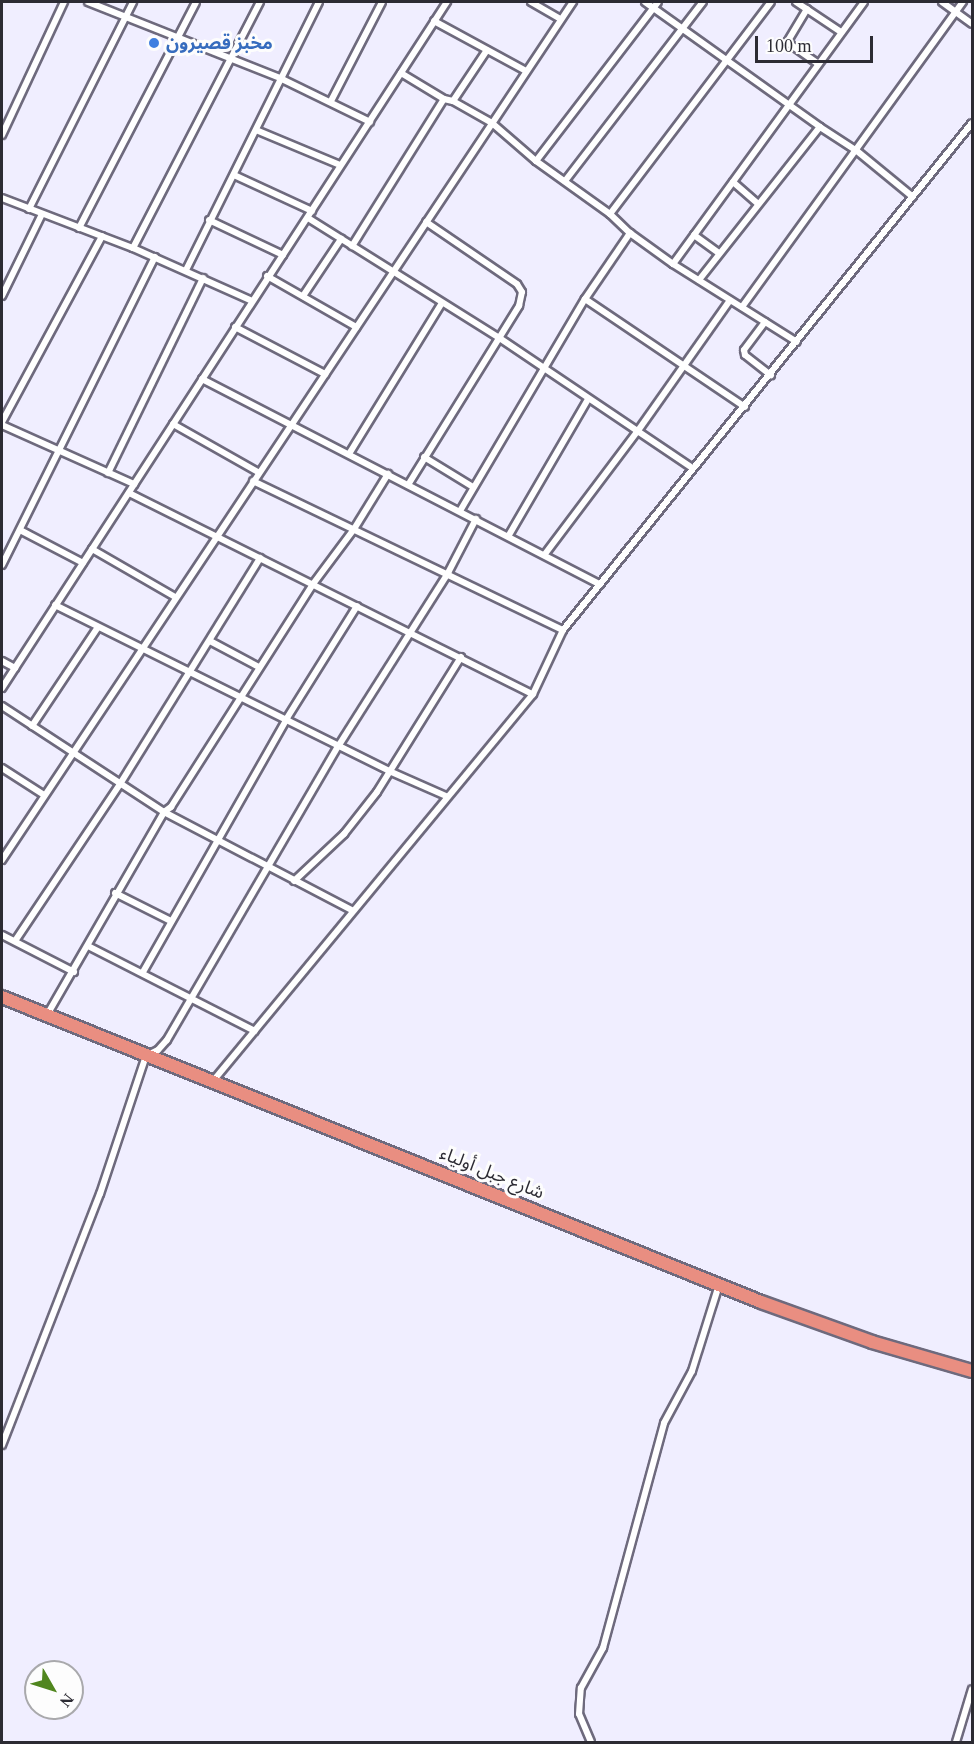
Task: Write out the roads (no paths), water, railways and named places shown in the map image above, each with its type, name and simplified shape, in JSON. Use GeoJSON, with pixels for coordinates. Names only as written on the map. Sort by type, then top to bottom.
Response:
{"type":"FeatureCollection","features":[{"type":"Feature","properties":{"kind":"highway","name":"شارع جبل أولياء"},"geometry":{"type":"LineString","coordinates":[[2,997],[719,1286],[872,1342],[972,1371]]}},
{"type":"Feature","properties":{"kind":"street"},"geometry":{"type":"LineString","coordinates":[[2,135],[64,2]]}},
{"type":"Feature","properties":{"kind":"street"},"geometry":{"type":"LineString","coordinates":[[88,2],[127,15],[282,79],[370,122]]}},
{"type":"Feature","properties":{"kind":"street"},"geometry":{"type":"LineString","coordinates":[[29,209],[134,2]]}},
{"type":"Feature","properties":{"kind":"street"},"geometry":{"type":"LineString","coordinates":[[79,228],[196,2]]}},
{"type":"Feature","properties":{"kind":"street"},"geometry":{"type":"LineString","coordinates":[[133,248],[260,2]]}},
{"type":"Feature","properties":{"kind":"street"},"geometry":{"type":"LineString","coordinates":[[186,270],[319,2]]}},
{"type":"Feature","properties":{"kind":"street"},"geometry":{"type":"LineString","coordinates":[[331,101],[382,2]]}},
{"type":"Feature","properties":{"kind":"street"},"geometry":{"type":"LineString","coordinates":[[2,688],[267,276],[310,214],[447,2]]}},
{"type":"Feature","properties":{"kind":"street"},"geometry":{"type":"LineString","coordinates":[[531,2],[560,20]]}},
{"type":"Feature","properties":{"kind":"street"},"geometry":{"type":"LineString","coordinates":[[2,860],[258,472],[326,374],[573,2]]}},
{"type":"Feature","properties":{"kind":"street"},"geometry":{"type":"LineString","coordinates":[[645,2],[656,4],[682,28],[857,151],[913,197]]}},
{"type":"Feature","properties":{"kind":"street"},"geometry":{"type":"LineString","coordinates":[[566,181],[703,2]]}},
{"type":"Feature","properties":{"kind":"street"},"geometry":{"type":"LineString","coordinates":[[610,214],[771,2]]}},
{"type":"Feature","properties":{"kind":"street"},"geometry":{"type":"LineString","coordinates":[[796,2],[842,32]]}},
{"type":"Feature","properties":{"kind":"street"},"geometry":{"type":"LineString","coordinates":[[673,264],[864,2]]}},
{"type":"Feature","properties":{"kind":"street"},"geometry":{"type":"LineString","coordinates":[[942,2],[972,24]]}},
{"type":"Feature","properties":{"kind":"street"},"geometry":{"type":"LineString","coordinates":[[742,307],[963,2]]}},
{"type":"Feature","properties":{"kind":"street"},"geometry":{"type":"LineString","coordinates":[[536,161],[656,4]]}},
{"type":"Feature","properties":{"kind":"street"},"geometry":{"type":"LineString","coordinates":[[807,9],[787,42],[818,64]]}},
{"type":"Feature","properties":{"kind":"street"},"geometry":{"type":"LineString","coordinates":[[434,21],[526,71]]}},
{"type":"Feature","properties":{"kind":"street"},"geometry":{"type":"LineString","coordinates":[[453,101],[487,50]]}},
{"type":"Feature","properties":{"kind":"street"},"geometry":{"type":"LineString","coordinates":[[401,73],[444,99],[453,101],[492,123],[536,161],[610,214],[630,233],[673,264],[797,342]]}},
{"type":"Feature","properties":{"kind":"street"},"geometry":{"type":"LineString","coordinates":[[352,246],[444,99]]}},
{"type":"Feature","properties":{"kind":"street"},"geometry":{"type":"LineString","coordinates":[[213,1081],[532,694],[563,630],[972,123]]}},
{"type":"Feature","properties":{"kind":"street"},"geometry":{"type":"LineString","coordinates":[[699,280],[820,127]]}},
{"type":"Feature","properties":{"kind":"street"},"geometry":{"type":"LineString","coordinates":[[256,130],[340,165]]}},
{"type":"Feature","properties":{"kind":"street"},"geometry":{"type":"LineString","coordinates":[[234,175],[310,214],[341,239],[498,337],[692,468]]}},
{"type":"Feature","properties":{"kind":"street"},"geometry":{"type":"LineString","coordinates":[[733,182],[758,204]]}},
{"type":"Feature","properties":{"kind":"street"},"geometry":{"type":"LineString","coordinates":[[2,198],[155,257],[252,301]]}},
{"type":"Feature","properties":{"kind":"street"},"geometry":{"type":"LineString","coordinates":[[2,296],[42,213]]}},
{"type":"Feature","properties":{"kind":"street"},"geometry":{"type":"LineString","coordinates":[[209,220],[283,255]]}},
{"type":"Feature","properties":{"kind":"street"},"geometry":{"type":"LineString","coordinates":[[408,484],[519,306],[522,292],[517,284],[426,222]]}},
{"type":"Feature","properties":{"kind":"street"},"geometry":{"type":"LineString","coordinates":[[460,511],[585,299],[630,233]]}},
{"type":"Feature","properties":{"kind":"street"},"geometry":{"type":"LineString","coordinates":[[694,235],[719,253]]}},
{"type":"Feature","properties":{"kind":"street"},"geometry":{"type":"LineString","coordinates":[[102,236],[2,424],[134,484]]}},
{"type":"Feature","properties":{"kind":"street"},"geometry":{"type":"LineString","coordinates":[[303,296],[341,239]]}},
{"type":"Feature","properties":{"kind":"street"},"geometry":{"type":"LineString","coordinates":[[2,565],[155,257]]}},
{"type":"Feature","properties":{"kind":"street"},"geometry":{"type":"LineString","coordinates":[[267,276],[356,327]]}},
{"type":"Feature","properties":{"kind":"street"},"geometry":{"type":"LineString","coordinates":[[108,473],[203,278]]}},
{"type":"Feature","properties":{"kind":"street"},"geometry":{"type":"LineString","coordinates":[[585,299],[685,364],[745,407]]}},
{"type":"Feature","properties":{"kind":"street"},"geometry":{"type":"LineString","coordinates":[[545,554],[637,432],[730,300]]}},
{"type":"Feature","properties":{"kind":"street"},"geometry":{"type":"LineString","coordinates":[[349,454],[442,303]]}},
{"type":"Feature","properties":{"kind":"street"},"geometry":{"type":"LineString","coordinates":[[765,322],[744,350],[745,355],[771,375]]}},
{"type":"Feature","properties":{"kind":"street"},"geometry":{"type":"LineString","coordinates":[[235,327],[326,374]]}},
{"type":"Feature","properties":{"kind":"street"},"geometry":{"type":"LineString","coordinates":[[202,379],[509,535],[600,584]]}},
{"type":"Feature","properties":{"kind":"street"},"geometry":{"type":"LineString","coordinates":[[509,535],[588,399]]}},
{"type":"Feature","properties":{"kind":"street"},"geometry":{"type":"LineString","coordinates":[[173,424],[258,472]]}},
{"type":"Feature","properties":{"kind":"street"},"geometry":{"type":"LineString","coordinates":[[424,457],[473,487]]}},
{"type":"Feature","properties":{"kind":"street"},"geometry":{"type":"LineString","coordinates":[[47,1015],[74,972],[115,893],[164,812],[171,807],[313,584],[354,529],[388,474]]}},
{"type":"Feature","properties":{"kind":"street"},"geometry":{"type":"LineString","coordinates":[[253,481],[563,630]]}},
{"type":"Feature","properties":{"kind":"street"},"geometry":{"type":"LineString","coordinates":[[129,493],[532,694]]}},
{"type":"Feature","properties":{"kind":"street"},"geometry":{"type":"LineString","coordinates":[[2,1445],[100,1194],[146,1056],[158,1050],[167,1040],[339,745],[448,573],[476,519]]}},
{"type":"Feature","properties":{"kind":"street"},"geometry":{"type":"LineString","coordinates":[[20,530],[83,562]]}},
{"type":"Feature","properties":{"kind":"street"},"geometry":{"type":"LineString","coordinates":[[92,549],[175,597]]}},
{"type":"Feature","properties":{"kind":"street"},"geometry":{"type":"LineString","coordinates":[[15,941],[120,784],[260,558]]}},
{"type":"Feature","properties":{"kind":"street"},"geometry":{"type":"LineString","coordinates":[[56,605],[287,718],[389,771],[446,796]]}},
{"type":"Feature","properties":{"kind":"street"},"geometry":{"type":"LineString","coordinates":[[143,972],[287,718],[357,606]]}},
{"type":"Feature","properties":{"kind":"street"},"geometry":{"type":"LineString","coordinates":[[32,726],[98,627]]}},
{"type":"Feature","properties":{"kind":"street"},"geometry":{"type":"LineString","coordinates":[[210,641],[259,667]]}},
{"type":"Feature","properties":{"kind":"street"},"geometry":{"type":"LineString","coordinates":[[294,881],[344,834],[377,792],[461,657]]}},
{"type":"Feature","properties":{"kind":"street"},"geometry":{"type":"LineString","coordinates":[[2,662],[15,668]]}},
{"type":"Feature","properties":{"kind":"street"},"geometry":{"type":"LineString","coordinates":[[2,706],[164,812],[266,868],[353,911]]}},
{"type":"Feature","properties":{"kind":"street"},"geometry":{"type":"LineString","coordinates":[[2,768],[44,795]]}},
{"type":"Feature","properties":{"kind":"street"},"geometry":{"type":"LineString","coordinates":[[115,893],[171,921]]}},
{"type":"Feature","properties":{"kind":"street"},"geometry":{"type":"LineString","coordinates":[[2,934],[74,972]]}},
{"type":"Feature","properties":{"kind":"street"},"geometry":{"type":"LineString","coordinates":[[88,946],[255,1031]]}},
{"type":"Feature","properties":{"kind":"street"},"geometry":{"type":"LineString","coordinates":[[591,1743],[579,1714],[581,1688],[603,1648],[664,1423],[692,1371],[719,1286]]}},
{"type":"Feature","properties":{"kind":"street"},"geometry":{"type":"LineString","coordinates":[[956,1743],[972,1689]]}},
{"type":"Feature","properties":{"kind":"place","name":"مخبز قصيرون"},"geometry":{"type":"Point","coordinates":[154,43]}}]}
